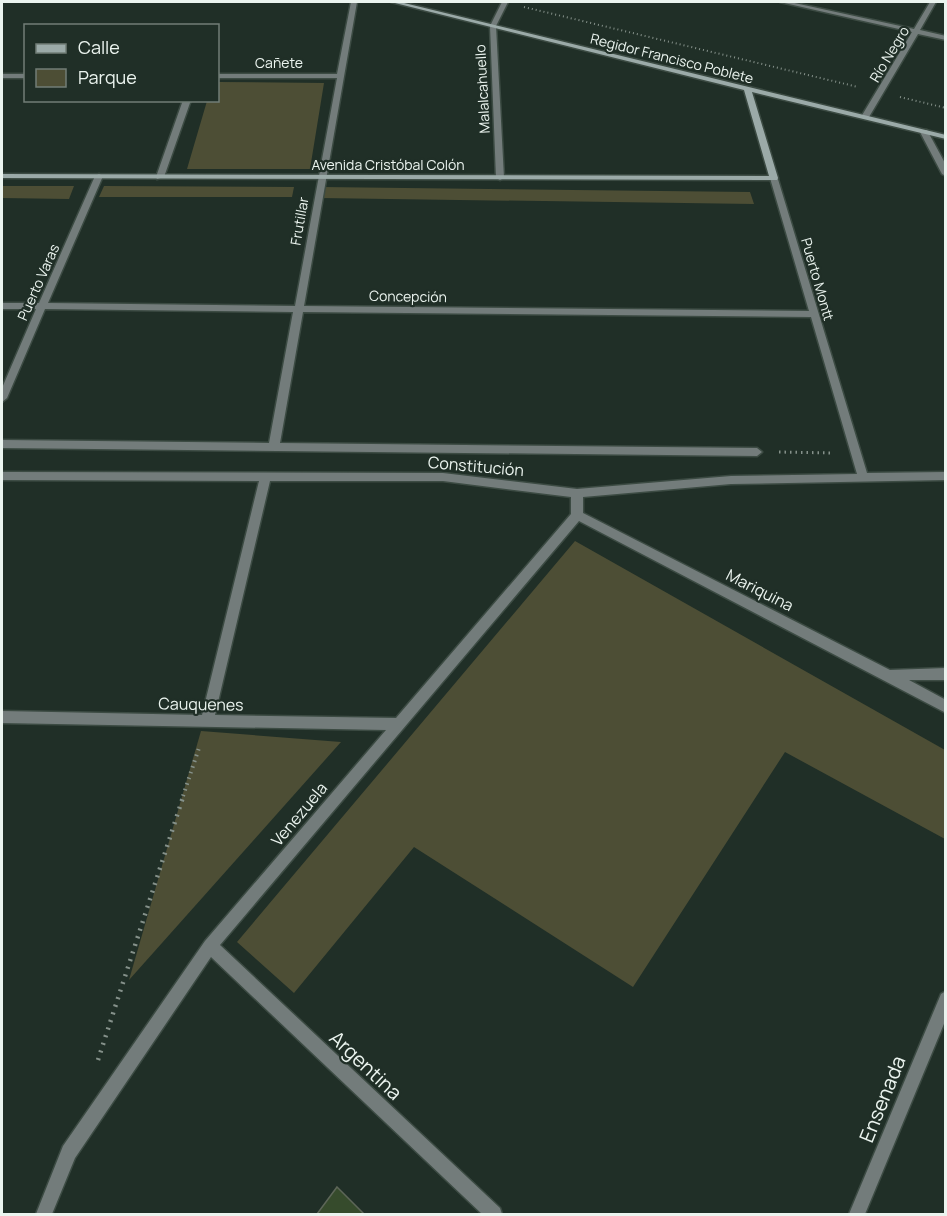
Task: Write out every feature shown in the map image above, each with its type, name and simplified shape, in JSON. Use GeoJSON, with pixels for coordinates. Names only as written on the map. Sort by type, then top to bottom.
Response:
{"type":"FeatureCollection","features":[{"type":"Feature","properties":{"kind":"street","name":"Frutillar"},"geometry":{"type":"LineString","coordinates":[[274,446],[354,2]]}},
{"type":"Feature","properties":{"kind":"street","name":"Regidor Francisco Poblete"},"geometry":{"type":"LineString","coordinates":[[394,2],[945,137]]}},
{"type":"Feature","properties":{"kind":"street","name":"Malalcahuello"},"geometry":{"type":"LineString","coordinates":[[500,178],[493,26],[504,2]]}},
{"type":"Feature","properties":{"kind":"street"},"geometry":{"type":"LineString","coordinates":[[783,2],[796,3],[945,38]]}},
{"type":"Feature","properties":{"kind":"street","name":"Río Negro"},"geometry":{"type":"LineString","coordinates":[[865,117],[933,2]]}},
{"type":"Feature","properties":{"kind":"street"},"geometry":{"type":"LineString","coordinates":[[2,76],[24,76]]}},
{"type":"Feature","properties":{"kind":"street","name":"Cañete"},"geometry":{"type":"LineString","coordinates":[[219,76],[340,76]]}},
{"type":"Feature","properties":{"kind":"street","name":"Puerto Montt"},"geometry":{"type":"LineString","coordinates":[[747,88],[863,477]]}},
{"type":"Feature","properties":{"kind":"street"},"geometry":{"type":"LineString","coordinates":[[160,177],[185,102]]}},
{"type":"Feature","properties":{"kind":"street"},"geometry":{"type":"LineString","coordinates":[[924,132],[945,174]]}},
{"type":"Feature","properties":{"kind":"street","name":"Avenida Cristóbal Colón"},"geometry":{"type":"LineString","coordinates":[[2,176],[774,178]]}},
{"type":"Feature","properties":{"kind":"street","name":"Puerto Varas"},"geometry":{"type":"LineString","coordinates":[[2,398],[99,176]]}},
{"type":"Feature","properties":{"kind":"street","name":"Concepción"},"geometry":{"type":"LineString","coordinates":[[2,306],[814,314]]}},
{"type":"Feature","properties":{"kind":"street","name":"Constitución"},"geometry":{"type":"LineString","coordinates":[[2,444],[757,452]]}},
{"type":"Feature","properties":{"kind":"street","name":"Constitución"},"geometry":{"type":"LineString","coordinates":[[2,476],[443,477],[577,493],[731,480],[945,476]]}},
{"type":"Feature","properties":{"kind":"street"},"geometry":{"type":"LineString","coordinates":[[207,721],[265,477]]}},
{"type":"Feature","properties":{"kind":"street"},"geometry":{"type":"LineString","coordinates":[[577,493],[577,515]]}},
{"type":"Feature","properties":{"kind":"street","name":"Mariquina"},"geometry":{"type":"LineString","coordinates":[[577,515],[888,675],[945,707]]}},
{"type":"Feature","properties":{"kind":"street","name":"Venezuela"},"geometry":{"type":"LineString","coordinates":[[44,1215],[69,1152],[210,946],[577,515]]}},
{"type":"Feature","properties":{"kind":"street"},"geometry":{"type":"LineString","coordinates":[[888,675],[945,674]]}},
{"type":"Feature","properties":{"kind":"street","name":"Cauquenes"},"geometry":{"type":"LineString","coordinates":[[2,717],[399,724]]}},
{"type":"Feature","properties":{"kind":"street","name":"Argentina"},"geometry":{"type":"LineString","coordinates":[[210,946],[494,1215]]}},
{"type":"Feature","properties":{"kind":"street","name":"Ensenada"},"geometry":{"type":"LineString","coordinates":[[857,1215],[945,999]]}},
{"type":"Feature","properties":{"kind":"path"},"geometry":{"type":"LineString","coordinates":[[504,2],[945,108]]}},
{"type":"Feature","properties":{"kind":"path"},"geometry":{"type":"LineString","coordinates":[[757,452],[856,453]]}},
{"type":"Feature","properties":{"kind":"path"},"geometry":{"type":"LineString","coordinates":[[98,1062],[207,721]]}},
{"type":"Feature","properties":{"kind":"green space"},"geometry":{"type":"Polygon","coordinates":[[[219,82],[324,83],[310,169],[187,169],[207,102],[219,102],[219,82]]]}},
{"type":"Feature","properties":{"kind":"green space"},"geometry":{"type":"Polygon","coordinates":[[[2,186],[74,186],[69,199],[2,198],[2,186]]]}},
{"type":"Feature","properties":{"kind":"green space"},"geometry":{"type":"Polygon","coordinates":[[[104,186],[294,187],[292,197],[99,197],[104,186]]]}},
{"type":"Feature","properties":{"kind":"green space"},"geometry":{"type":"Polygon","coordinates":[[[322,187],[750,192],[754,204],[320,198],[322,187]]]}},
{"type":"Feature","properties":{"kind":"green space"},"geometry":{"type":"Polygon","coordinates":[[[575,541],[945,750],[945,839],[785,752],[633,987],[414,847],[294,993],[237,942],[575,541]]]}},
{"type":"Feature","properties":{"kind":"green space"},"geometry":{"type":"Polygon","coordinates":[[[201,731],[341,742],[129,980],[201,731]]]}},
{"type":"Feature","properties":{"kind":"building"},"geometry":{"type":"Polygon","coordinates":[[[337,1187],[364,1214],[317,1214],[337,1187]]]}}]}
